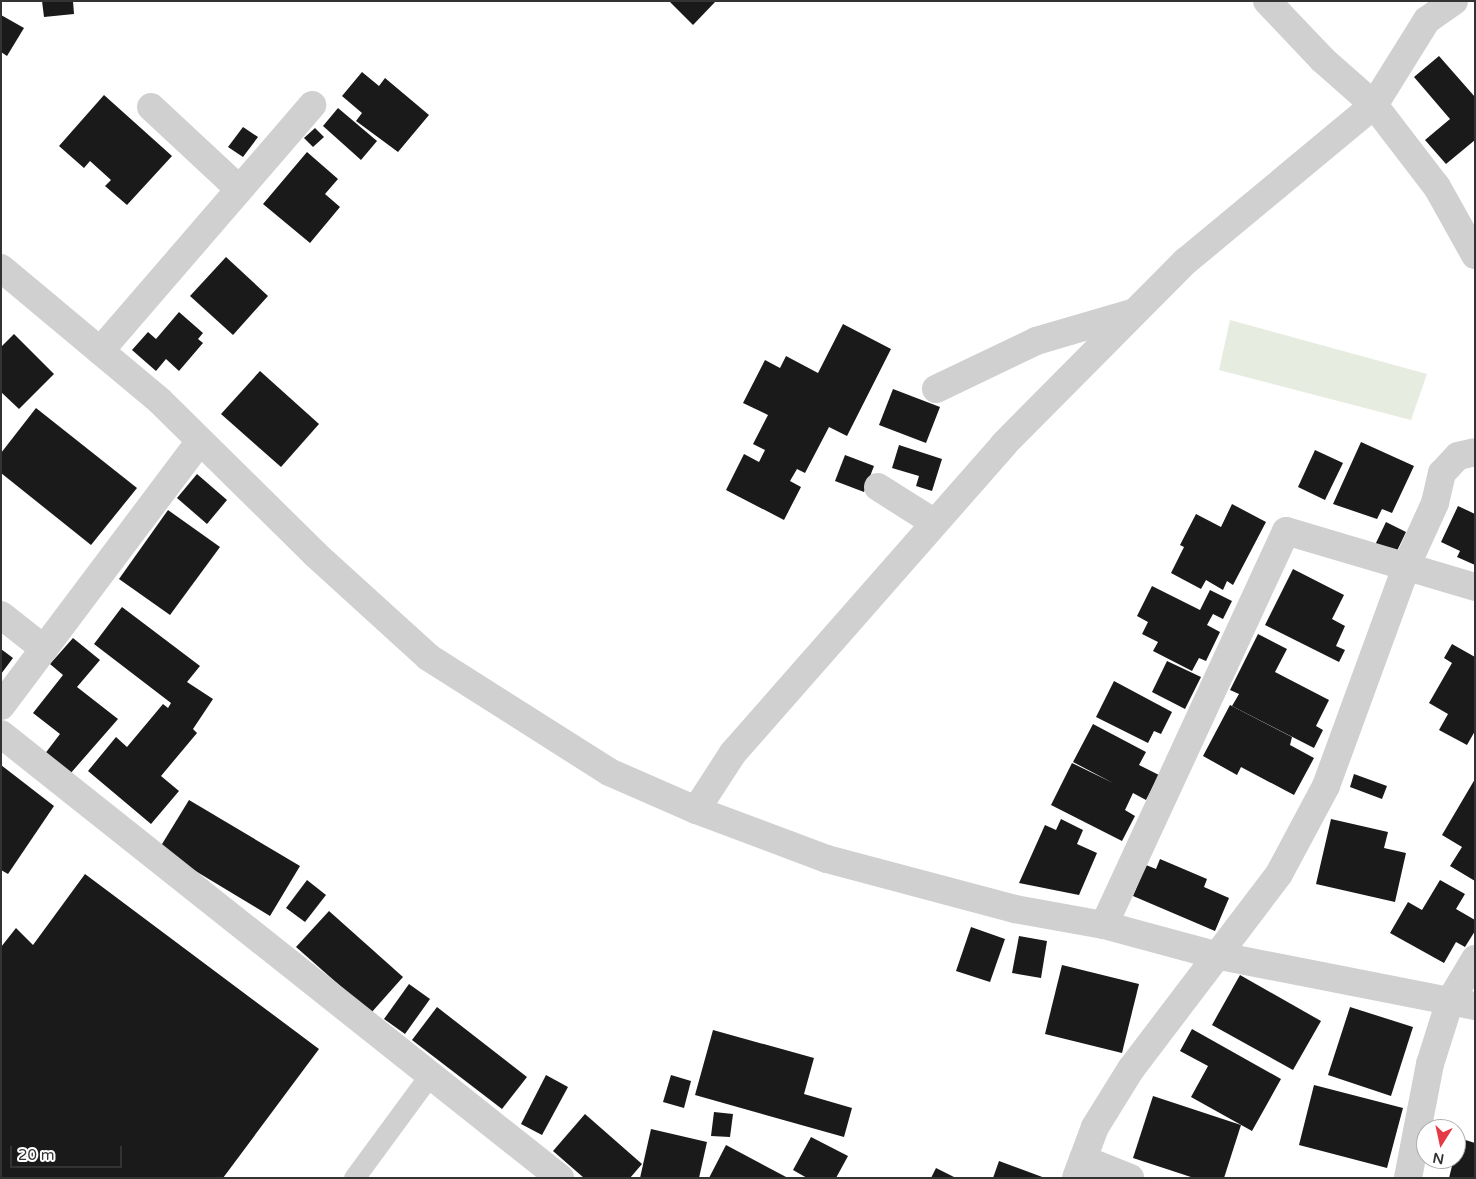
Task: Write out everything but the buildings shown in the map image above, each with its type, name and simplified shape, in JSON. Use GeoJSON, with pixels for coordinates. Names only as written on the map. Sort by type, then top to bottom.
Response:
{"type":"FeatureCollection","features":[{"type":"Feature","properties":{"kind":"street"},"geometry":{"type":"LineString","coordinates":[[1267,1],[1323,60],[1374,105],[1437,187],[1475,255]]}},
{"type":"Feature","properties":{"kind":"street"},"geometry":{"type":"LineString","coordinates":[[696,810],[732,753],[1004,444],[1186,261],[1374,105],[1427,20],[1454,1]]}},
{"type":"Feature","properties":{"kind":"street"},"geometry":{"type":"LineString","coordinates":[[100,351],[312,105]]}},
{"type":"Feature","properties":{"kind":"street"},"geometry":{"type":"LineString","coordinates":[[151,107],[239,190]]}},
{"type":"Feature","properties":{"kind":"street"},"geometry":{"type":"LineString","coordinates":[[1,268],[160,401],[315,554],[428,657],[609,772],[696,810],[826,859],[1015,909],[1104,925],[1215,955],[1462,1003]]}},
{"type":"Feature","properties":{"kind":"street"},"geometry":{"type":"LineString","coordinates":[[936,389],[1036,341],[1136,312]]}},
{"type":"Feature","properties":{"kind":"street"},"geometry":{"type":"LineString","coordinates":[[1,706],[200,441]]}},
{"type":"Feature","properties":{"kind":"street"},"geometry":{"type":"LineString","coordinates":[[1130,1178],[1079,1168],[1095,1127],[1131,1069],[1215,955],[1279,874],[1326,786],[1406,566],[1436,503],[1442,473],[1458,456],[1475,452]]}},
{"type":"Feature","properties":{"kind":"street"},"geometry":{"type":"LineString","coordinates":[[878,487],[935,523]]}},
{"type":"Feature","properties":{"kind":"street"},"geometry":{"type":"LineString","coordinates":[[1104,925],[1286,531],[1475,588]]}},
{"type":"Feature","properties":{"kind":"street"},"geometry":{"type":"LineString","coordinates":[[1,615],[44,649]]}},
{"type":"Feature","properties":{"kind":"street"},"geometry":{"type":"LineString","coordinates":[[1,734],[429,1076],[560,1178]]}},
{"type":"Feature","properties":{"kind":"street"},"geometry":{"type":"LineString","coordinates":[[1408,1178],[1430,1064],[1462,1003],[1475,959]]}},
{"type":"Feature","properties":{"kind":"lane"},"geometry":{"type":"LineString","coordinates":[[354,1178],[429,1076]]}},
{"type":"Feature","properties":{"kind":"shaded area"},"geometry":{"type":"Polygon","coordinates":[[[1230,320],[1427,374],[1411,420],[1219,370],[1230,320]]]}}]}
